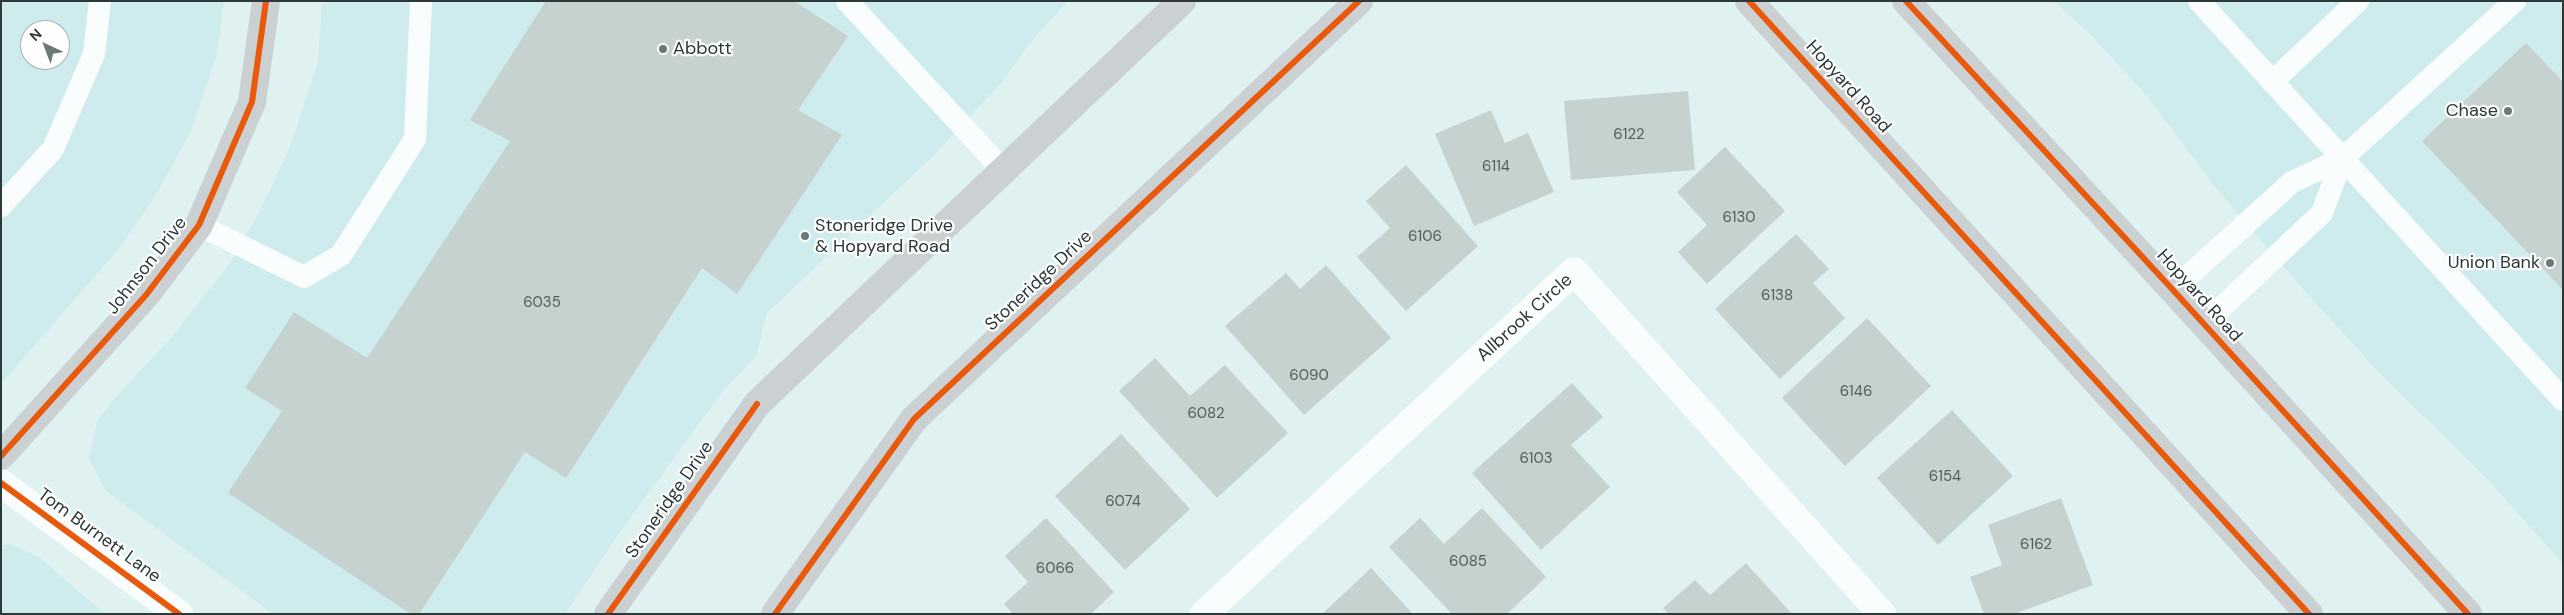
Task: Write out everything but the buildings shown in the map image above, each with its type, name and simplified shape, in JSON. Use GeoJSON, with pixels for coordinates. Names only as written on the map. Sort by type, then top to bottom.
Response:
{"type":"FeatureCollection","features":[{"type":"Feature","properties":{"kind":"main road","name":"Johnson Drive"},"geometry":{"type":"LineString","coordinates":[[1,456],[146,295],[199,225],[252,102],[266,1]]}},
{"type":"Feature","properties":{"kind":"main road","name":"Stoneridge Drive"},"geometry":{"type":"LineString","coordinates":[[608,614],[757,404],[1182,1]]}},
{"type":"Feature","properties":{"kind":"main road","name":"Stoneridge Drive"},"geometry":{"type":"LineString","coordinates":[[775,614],[914,419],[1359,1]]}},
{"type":"Feature","properties":{"kind":"main road","name":"Hopyard Road"},"geometry":{"type":"LineString","coordinates":[[1749,1],[2309,614]]}},
{"type":"Feature","properties":{"kind":"main road","name":"Hopyard Road"},"geometry":{"type":"LineString","coordinates":[[1906,1],[2173,290],[2468,614]]}},
{"type":"Feature","properties":{"kind":"street","name":"Allbrook Circle"},"geometry":{"type":"LineString","coordinates":[[1204,614],[1574,271],[1882,614]]}},
{"type":"Feature","properties":{"kind":"street","name":"Tom Burnett Lane"},"geometry":{"type":"LineString","coordinates":[[1,483],[179,614]]}},
{"type":"Feature","properties":{"kind":"lane"},"geometry":{"type":"LineString","coordinates":[[1,206],[53,148],[94,54],[100,1]]}},
{"type":"Feature","properties":{"kind":"lane"},"geometry":{"type":"LineString","coordinates":[[199,225],[304,277],[341,255],[415,139],[421,1]]}},
{"type":"Feature","properties":{"kind":"lane"},"geometry":{"type":"LineString","coordinates":[[848,1],[1003,170]]}},
{"type":"Feature","properties":{"kind":"lane"},"geometry":{"type":"LineString","coordinates":[[2199,1],[2563,400]]}},
{"type":"Feature","properties":{"kind":"lane"},"geometry":{"type":"LineString","coordinates":[[2272,82],[2358,1]]}},
{"type":"Feature","properties":{"kind":"lane"},"geometry":{"type":"LineString","coordinates":[[2173,290],[2292,182],[2342,159],[2515,1]]}},
{"type":"Feature","properties":{"kind":"lane"},"geometry":{"type":"LineString","coordinates":[[2204,324],[2322,213],[2342,159]]}},
{"type":"Feature","properties":{"kind":"shaded area"},"geometry":{"type":"Polygon","coordinates":[[[1,1],[224,1],[217,54],[191,131],[155,197],[117,251],[1,384],[1,1]]]}},
{"type":"Feature","properties":{"kind":"shaded area"},"geometry":{"type":"Polygon","coordinates":[[[322,1],[1068,1],[1029,44],[1004,80],[931,158],[767,313],[756,356],[722,392],[620,532],[565,614],[273,614],[106,491],[89,459],[97,421],[114,399],[171,338],[230,263],[261,209],[290,147],[318,62],[322,1]]]}},
{"type":"Feature","properties":{"kind":"shaded area"},"geometry":{"type":"Polygon","coordinates":[[[2054,1],[2563,1],[2563,564],[2489,481],[2377,370],[2310,297],[2219,192],[2147,96],[2094,38],[2054,1]]]}},
{"type":"Feature","properties":{"kind":"shaded area"},"geometry":{"type":"Polygon","coordinates":[[[10,544],[40,558],[105,614],[1,614],[1,546],[10,544]]]}},
{"type":"Feature","properties":{"kind":"cycle path"},"geometry":{"type":"LineString","coordinates":[[1,456],[146,295],[199,225],[252,102],[266,1]]}},
{"type":"Feature","properties":{"kind":"cycle path"},"geometry":{"type":"LineString","coordinates":[[775,614],[914,419],[1359,1]]}},
{"type":"Feature","properties":{"kind":"cycle path"},"geometry":{"type":"LineString","coordinates":[[1749,1],[2309,614]]}},
{"type":"Feature","properties":{"kind":"cycle path"},"geometry":{"type":"LineString","coordinates":[[1906,1],[2173,290],[2468,614]]}},
{"type":"Feature","properties":{"kind":"cycle path"},"geometry":{"type":"LineString","coordinates":[[608,614],[757,404]]}},
{"type":"Feature","properties":{"kind":"cycle path"},"geometry":{"type":"LineString","coordinates":[[1,483],[179,614]]}},
{"type":"Feature","properties":{"kind":"place","name":"Abbott"},"geometry":{"type":"Point","coordinates":[663,49]}},
{"type":"Feature","properties":{"kind":"place","name":"Chase"},"geometry":{"type":"Point","coordinates":[2508,111]}},
{"type":"Feature","properties":{"kind":"place","name":"Stoneridge Drive & Hopyard Road"},"geometry":{"type":"Point","coordinates":[805,236]}},
{"type":"Feature","properties":{"kind":"place","name":"Union Bank"},"geometry":{"type":"Point","coordinates":[2550,263]}}]}
